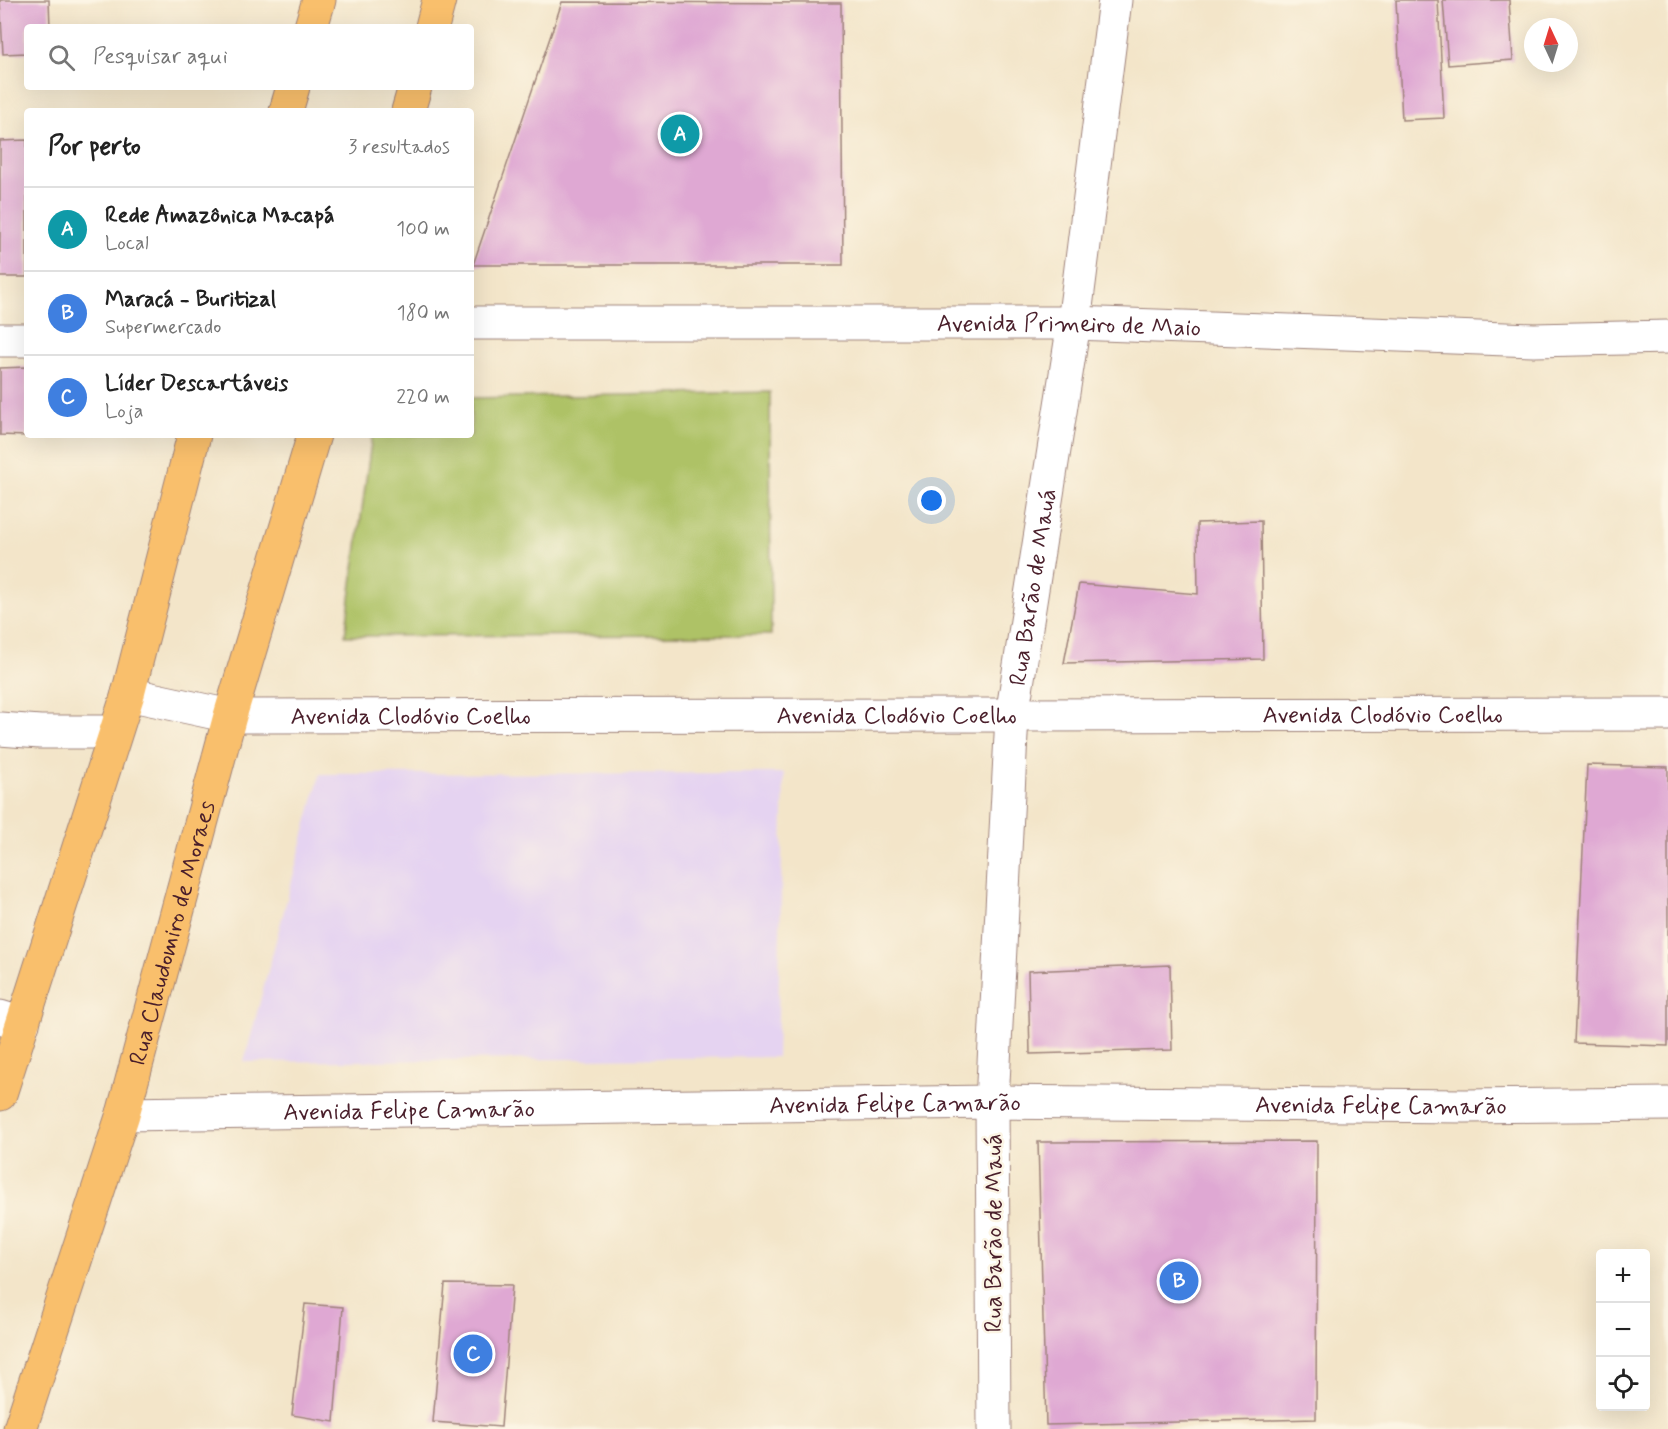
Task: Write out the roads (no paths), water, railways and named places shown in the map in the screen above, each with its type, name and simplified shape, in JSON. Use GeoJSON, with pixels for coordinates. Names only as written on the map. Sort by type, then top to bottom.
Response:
{"type":"FeatureCollection","features":[{"type":"Feature","properties":{"kind":"main road"},"geometry":{"type":"LineString","coordinates":[[312,24],[319,0]]}},
{"type":"Feature","properties":{"kind":"main road"},"geometry":{"type":"LineString","coordinates":[[433,24],[439,0]]}},
{"type":"Feature","properties":{"kind":"main road"},"geometry":{"type":"LineString","coordinates":[[287,108],[292,90]]}},
{"type":"Feature","properties":{"kind":"main road"},"geometry":{"type":"LineString","coordinates":[[409,108],[413,90]]}},
{"type":"Feature","properties":{"kind":"main road"},"geometry":{"type":"LineString","coordinates":[[0,1094],[11,1021],[128,694],[193,438]]}},
{"type":"Feature","properties":{"kind":"main road","name":"Rua Claudomiro de Moraes"},"geometry":{"type":"LineString","coordinates":[[20,1429],[123,1114],[230,716],[313,438]]}},
{"type":"Feature","properties":{"kind":"main road"},"geometry":{"type":"LineString","coordinates":[[0,1419],[12,1429]]}},
{"type":"Feature","properties":{"kind":"street","name":"Rua Barão de Mauá"},"geometry":{"type":"LineString","coordinates":[[994,1429],[992,1102],[1012,716],[1074,323],[1114,0]]}},
{"type":"Feature","properties":{"kind":"street","name":"Avenida Primeiro de Maio"},"geometry":{"type":"LineString","coordinates":[[474,322],[1074,323],[1534,340],[1668,337]]}},
{"type":"Feature","properties":{"kind":"street"},"geometry":{"type":"LineString","coordinates":[[0,340],[24,340]]}},
{"type":"Feature","properties":{"kind":"street","name":"Avenida Clodóvio Coelho"},"geometry":{"type":"LineString","coordinates":[[128,694],[230,716],[1668,714]]}},
{"type":"Feature","properties":{"kind":"street"},"geometry":{"type":"LineString","coordinates":[[0,729],[40,732],[115,732]]}},
{"type":"Feature","properties":{"kind":"street","name":"Avenida Felipe Camarão"},"geometry":{"type":"LineString","coordinates":[[123,1114],[992,1102],[1454,1106],[1668,1104]]}},
{"type":"Feature","properties":{"kind":"place","name":"Rede Amazônica Macapá"},"geometry":{"type":"Point","coordinates":[680,134]}},
{"type":"Feature","properties":{"kind":"place","name":"Maracá - Buritizal"},"geometry":{"type":"Point","coordinates":[1179,1281]}},
{"type":"Feature","properties":{"kind":"place","name":"Líder Descartáveis"},"geometry":{"type":"Point","coordinates":[473,1354]}}]}
